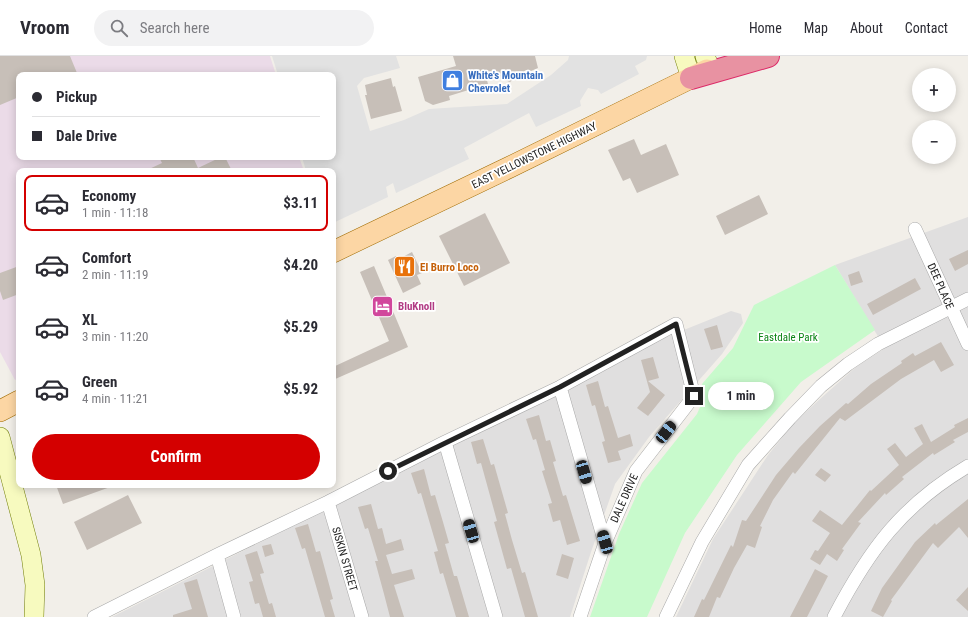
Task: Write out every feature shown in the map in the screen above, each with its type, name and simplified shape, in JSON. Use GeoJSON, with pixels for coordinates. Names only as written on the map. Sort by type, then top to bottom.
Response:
{"type":"FeatureCollection","features":[{"type":"Feature","properties":{"kind":"highway"},"geometry":{"type":"LineString","coordinates":[[702,67],[768,56]]}},
{"type":"Feature","properties":{"kind":"main road"},"geometry":{"type":"LineString","coordinates":[[684,56],[702,67]]}},
{"type":"Feature","properties":{"kind":"main road","name":"EAST YELLOWSTONE HIGHWAY"},"geometry":{"type":"LineString","coordinates":[[336,251],[510,167],[702,67],[734,56]]}},
{"type":"Feature","properties":{"kind":"main road"},"geometry":{"type":"LineString","coordinates":[[0,411],[16,403]]}},
{"type":"Feature","properties":{"kind":"main road"},"geometry":{"type":"LineString","coordinates":[[0,437],[31,555],[35,585],[34,617]]}},
{"type":"Feature","properties":{"kind":"street","name":"DEE PLACE"},"geometry":{"type":"LineString","coordinates":[[916,229],[968,344]]}},
{"type":"Feature","properties":{"kind":"street"},"geometry":{"type":"LineString","coordinates":[[666,617],[702,542],[748,465],[790,418],[822,386],[848,364],[878,344],[968,299]]}},
{"type":"Feature","properties":{"kind":"street","name":"DALE DRIVE"},"geometry":{"type":"LineString","coordinates":[[560,387],[676,324],[694,396],[636,471],[605,542],[580,617]]}},
{"type":"Feature","properties":{"kind":"street"},"geometry":{"type":"LineString","coordinates":[[99,616],[216,555],[328,502],[445,442],[560,387],[605,542]]}},
{"type":"Feature","properties":{"kind":"street"},"geometry":{"type":"LineString","coordinates":[[445,442],[496,617]]}},
{"type":"Feature","properties":{"kind":"street"},"geometry":{"type":"LineString","coordinates":[[834,617],[874,549],[892,526],[927,493],[968,466]]}},
{"type":"Feature","properties":{"kind":"street","name":"SISKIN STREET"},"geometry":{"type":"LineString","coordinates":[[328,502],[362,617]]}},
{"type":"Feature","properties":{"kind":"street"},"geometry":{"type":"LineString","coordinates":[[216,555],[234,617]]}},
{"type":"Feature","properties":{"kind":"shaded area"},"geometry":{"type":"Polygon","coordinates":[[[0,56],[270,56],[275,72],[16,72],[16,160],[300,160],[303,168],[16,168],[16,380],[0,352],[0,56]]]}},
{"type":"Feature","properties":{"kind":"shaded area"},"geometry":{"type":"Polygon","coordinates":[[[272,56],[396,56],[400,68],[364,78],[357,86],[370,131],[404,120],[429,109],[507,104],[551,75],[568,60],[569,56],[647,56],[646,60],[635,66],[639,74],[601,94],[598,90],[588,88],[580,101],[581,106],[536,127],[529,113],[464,148],[469,159],[396,193],[393,183],[386,187],[388,197],[336,222],[336,168],[305,168],[303,160],[336,160],[336,72],[277,72],[272,56]]]}},
{"type":"Feature","properties":{"kind":"shaded area"},"geometry":{"type":"Polygon","coordinates":[[[968,217],[968,617],[676,617],[713,539],[768,455],[795,422],[820,399],[856,367],[885,348],[835,265],[968,217]]]}},
{"type":"Feature","properties":{"kind":"shaded area"},"geometry":{"type":"Polygon","coordinates":[[[731,311],[741,314],[743,323],[722,354],[649,437],[615,484],[570,617],[112,617],[664,338],[731,311]]]}},
{"type":"Feature","properties":{"kind":"green space","name":"Eastdale Park"},"geometry":{"type":"Polygon","coordinates":[[[835,265],[875,330],[801,382],[737,455],[685,533],[647,617],[590,617],[619,534],[642,483],[697,414],[704,398],[702,384],[733,348],[754,305],[835,265]]]}},
{"type":"Feature","properties":{"kind":"building"},"geometry":{"type":"Polygon","coordinates":[[[0,56],[70,56],[77,72],[16,72],[16,98],[0,105],[0,56]]]}},
{"type":"Feature","properties":{"kind":"building","name":"White's Mountain Chevrolet"},"geometry":{"type":"Polygon","coordinates":[[[453,56],[535,56],[538,68],[531,71],[526,70],[510,82],[485,73],[488,84],[449,96],[450,100],[433,105],[425,101],[418,77],[456,66],[453,56]]]}},
{"type":"Feature","properties":{"kind":"building"},"geometry":{"type":"Polygon","coordinates":[[[391,78],[393,87],[395,86],[402,111],[371,119],[365,95],[367,95],[365,85],[391,78]]]}},
{"type":"Feature","properties":{"kind":"building"},"geometry":{"type":"Polygon","coordinates":[[[634,139],[641,155],[666,144],[679,175],[637,193],[630,178],[623,181],[608,150],[634,139]]]}},
{"type":"Feature","properties":{"kind":"building"},"geometry":{"type":"Polygon","coordinates":[[[160,160],[194,160],[198,168],[151,168],[162,163],[160,160]]]}},
{"type":"Feature","properties":{"kind":"building"},"geometry":{"type":"Polygon","coordinates":[[[215,160],[226,160],[230,168],[198,168],[215,160]]]}},
{"type":"Feature","properties":{"kind":"building"},"geometry":{"type":"Polygon","coordinates":[[[759,195],[768,214],[725,235],[716,216],[759,195]]]}},
{"type":"Feature","properties":{"kind":"building"},"geometry":{"type":"Polygon","coordinates":[[[485,213],[510,263],[464,286],[439,236],[485,213]]]}},
{"type":"Feature","properties":{"kind":"building"},"geometry":{"type":"Polygon","coordinates":[[[968,250],[968,264],[955,271],[949,259],[968,250]]]}},
{"type":"Feature","properties":{"kind":"building","name":"El Burro Loco"},"geometry":{"type":"Polygon","coordinates":[[[412,252],[422,273],[417,275],[421,284],[403,293],[388,260],[396,256],[397,260],[412,252]]]}},
{"type":"Feature","properties":{"kind":"building","name":"BluKnoll"},"geometry":{"type":"Polygon","coordinates":[[[374,266],[408,347],[336,379],[336,366],[389,341],[360,272],[374,266]]]}},
{"type":"Feature","properties":{"kind":"building"},"geometry":{"type":"Polygon","coordinates":[[[16,267],[16,295],[3,300],[0,291],[0,273],[16,267]]]}},
{"type":"Feature","properties":{"kind":"building"},"geometry":{"type":"Polygon","coordinates":[[[859,271],[863,282],[851,286],[848,275],[859,271]]]}},
{"type":"Feature","properties":{"kind":"building"},"geometry":{"type":"Polygon","coordinates":[[[915,278],[921,289],[873,315],[867,304],[915,278]]]}},
{"type":"Feature","properties":{"kind":"building"},"geometry":{"type":"Polygon","coordinates":[[[717,325],[723,347],[711,350],[704,329],[717,325]]]}},
{"type":"Feature","properties":{"kind":"building"},"geometry":{"type":"Polygon","coordinates":[[[941,342],[954,365],[941,372],[934,360],[901,379],[845,421],[840,418],[795,474],[793,472],[773,500],[760,526],[762,527],[755,548],[747,545],[720,598],[717,597],[709,617],[694,617],[731,545],[733,547],[742,520],[746,521],[776,475],[799,448],[820,426],[846,403],[848,404],[871,384],[902,363],[901,361],[913,353],[915,356],[941,342]]]}},
{"type":"Feature","properties":{"kind":"building"},"geometry":{"type":"Polygon","coordinates":[[[653,357],[659,378],[648,381],[665,395],[648,416],[637,408],[650,392],[641,360],[653,357]]]}},
{"type":"Feature","properties":{"kind":"building"},"geometry":{"type":"Polygon","coordinates":[[[598,381],[605,407],[608,406],[618,438],[630,434],[633,446],[618,451],[621,460],[608,463],[602,442],[605,441],[595,405],[592,406],[586,385],[598,381]]]}},
{"type":"Feature","properties":{"kind":"building"},"geometry":{"type":"Polygon","coordinates":[[[539,415],[546,441],[550,440],[556,461],[553,462],[563,496],[566,495],[580,541],[567,545],[560,520],[553,522],[548,504],[552,503],[542,471],[545,470],[536,439],[533,440],[526,419],[539,415]]]}},
{"type":"Feature","properties":{"kind":"building"},"geometry":{"type":"Polygon","coordinates":[[[968,418],[968,432],[953,440],[955,442],[934,455],[933,453],[902,477],[904,479],[886,495],[885,493],[858,522],[861,523],[842,549],[844,550],[837,561],[827,554],[820,565],[810,559],[815,550],[818,551],[830,533],[812,521],[820,510],[842,525],[870,490],[871,491],[899,465],[887,449],[895,443],[906,457],[923,444],[914,428],[922,424],[931,442],[955,427],[954,425],[968,418]]]}},
{"type":"Feature","properties":{"kind":"building"},"geometry":{"type":"Polygon","coordinates":[[[483,439],[491,465],[494,464],[508,513],[505,514],[512,540],[522,573],[525,572],[538,617],[525,617],[511,568],[507,569],[494,522],[497,521],[481,463],[477,464],[471,442],[483,439]]]}},
{"type":"Feature","properties":{"kind":"building"},"geometry":{"type":"Polygon","coordinates":[[[821,468],[831,475],[825,482],[815,475],[821,468]]]}},
{"type":"Feature","properties":{"kind":"building"},"geometry":{"type":"Polygon","coordinates":[[[424,469],[431,496],[435,495],[449,543],[445,544],[454,576],[457,576],[469,617],[456,617],[443,573],[440,574],[434,552],[438,551],[421,493],[418,494],[411,473],[424,469]]]}},
{"type":"Feature","properties":{"kind":"building"},"geometry":{"type":"Polygon","coordinates":[[[57,488],[107,488],[63,504],[57,488]]]}},
{"type":"Feature","properties":{"kind":"building"},"geometry":{"type":"Polygon","coordinates":[[[128,495],[142,523],[87,550],[74,522],[128,495]]]}},
{"type":"Feature","properties":{"kind":"building"},"geometry":{"type":"Polygon","coordinates":[[[968,499],[968,538],[959,527],[938,548],[933,543],[891,600],[892,601],[883,617],[871,611],[882,588],[915,542],[935,523],[936,525],[968,499]]]}},
{"type":"Feature","properties":{"kind":"building"},"geometry":{"type":"Polygon","coordinates":[[[371,504],[378,529],[382,528],[386,544],[401,539],[404,550],[386,555],[392,574],[412,569],[415,579],[394,585],[404,617],[390,617],[375,561],[378,561],[368,528],[365,529],[358,507],[371,504]]]}},
{"type":"Feature","properties":{"kind":"building"},"geometry":{"type":"Polygon","coordinates":[[[308,524],[316,552],[320,551],[333,599],[330,600],[335,617],[325,617],[305,548],[302,549],[295,528],[308,524]]]}},
{"type":"Feature","properties":{"kind":"building"},"geometry":{"type":"Polygon","coordinates":[[[271,544],[274,554],[265,557],[262,546],[271,544]]]}},
{"type":"Feature","properties":{"kind":"building"},"geometry":{"type":"Polygon","coordinates":[[[257,551],[264,573],[260,574],[269,604],[272,603],[276,617],[263,617],[259,603],[255,604],[249,582],[253,581],[245,555],[257,551]]]}},
{"type":"Feature","properties":{"kind":"building"},"geometry":{"type":"Polygon","coordinates":[[[562,554],[574,558],[568,579],[556,575],[562,554]]]}},
{"type":"Feature","properties":{"kind":"building"},"geometry":{"type":"Polygon","coordinates":[[[815,569],[828,576],[807,617],[790,617],[815,569]]]}},
{"type":"Feature","properties":{"kind":"building"},"geometry":{"type":"Polygon","coordinates":[[[197,579],[208,617],[173,617],[173,615],[192,609],[184,583],[197,579]]]}},
{"type":"Feature","properties":{"kind":"building"},"geometry":{"type":"Polygon","coordinates":[[[968,587],[968,611],[956,600],[968,587]]]}},
{"type":"Feature","properties":{"kind":"place","name":"White's Mountain Chevrolet"},"geometry":{"type":"Point","coordinates":[453,81]}},
{"type":"Feature","properties":{"kind":"place","name":"El Burro Loco"},"geometry":{"type":"Point","coordinates":[405,267]}},
{"type":"Feature","properties":{"kind":"place","name":"BluKnoll"},"geometry":{"type":"Point","coordinates":[383,306]}},
{"type":"Feature","properties":{"kind":"route"},"geometry":{"type":"LineString","coordinates":[[388,471],[560,387],[676,324],[694,396]]}}]}
